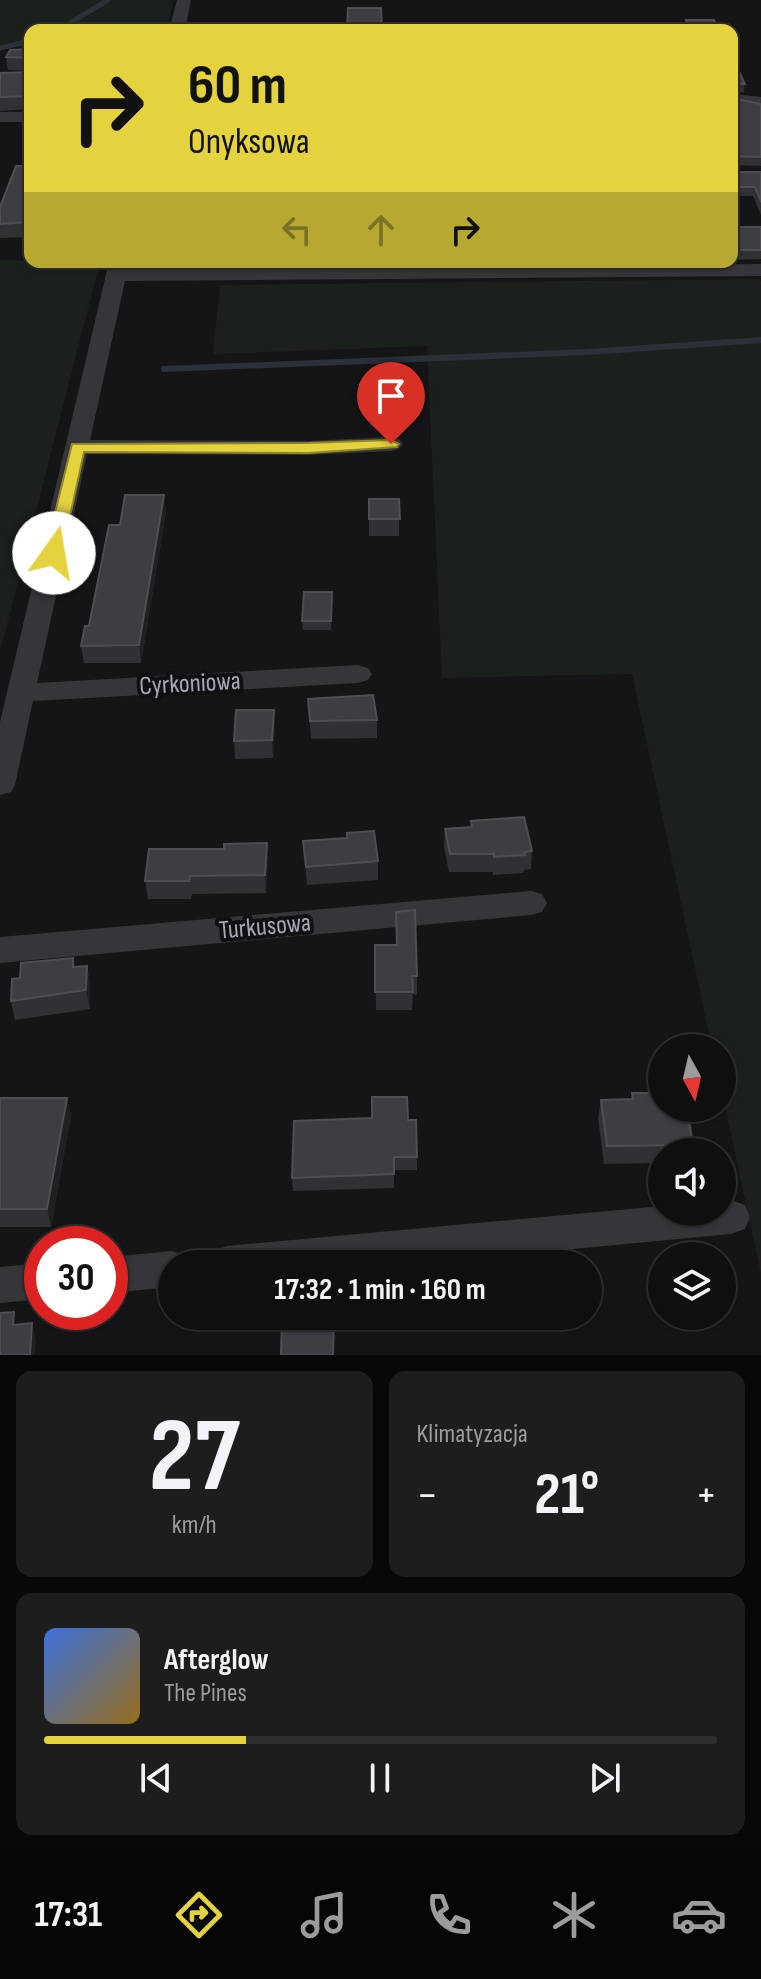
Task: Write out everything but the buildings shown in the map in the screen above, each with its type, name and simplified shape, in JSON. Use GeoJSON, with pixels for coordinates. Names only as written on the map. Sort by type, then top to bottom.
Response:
{"type":"FeatureCollection","features":[{"type":"Feature","properties":{"kind":"street"},"geometry":{"type":"LineString","coordinates":[[178,24],[184,0]]}},
{"type":"Feature","properties":{"kind":"street"},"geometry":{"type":"LineString","coordinates":[[738,100],[761,102]]}},
{"type":"Feature","properties":{"kind":"street"},"geometry":{"type":"LineString","coordinates":[[0,117],[24,117]]}},
{"type":"Feature","properties":{"kind":"street"},"geometry":{"type":"LineString","coordinates":[[0,785],[117,269],[761,270]]}},
{"type":"Feature","properties":{"kind":"street"},"geometry":{"type":"LineString","coordinates":[[78,447],[308,448],[391,444]]}},
{"type":"Feature","properties":{"kind":"street","name":"Cyrkoniowa"},"geometry":{"type":"LineString","coordinates":[[21,693],[358,674]]}},
{"type":"Feature","properties":{"kind":"street","name":"Turkusowa"},"geometry":{"type":"LineString","coordinates":[[0,950],[531,903]]}},
{"type":"Feature","properties":{"kind":"street"},"geometry":{"type":"LineString","coordinates":[[377,1250],[648,1225]]}},
{"type":"Feature","properties":{"kind":"street"},"geometry":{"type":"LineString","coordinates":[[128,1273],[158,1270]]}},
{"type":"Feature","properties":{"kind":"street"},"geometry":{"type":"LineString","coordinates":[[0,1285],[24,1283]]}},
{"type":"Feature","properties":{"kind":"shaded area"},"geometry":{"type":"Polygon","coordinates":[[[0,0],[174,0],[168,24],[24,24],[24,46],[0,46],[0,0]]]}},
{"type":"Feature","properties":{"kind":"shaded area"},"geometry":{"type":"Polygon","coordinates":[[[0,260],[24,260],[24,268],[98,268],[0,652],[0,260]]]}},
{"type":"Feature","properties":{"kind":"shaded area"},"geometry":{"type":"Polygon","coordinates":[[[760,279],[761,1274],[736,1158],[736,1138],[732,1138],[728,1122],[736,1122],[736,1034],[709,1034],[632,674],[442,678],[427,346],[213,354],[220,285],[760,279]]]}},
{"type":"Feature","properties":{"kind":"waterway"},"geometry":{"type":"LineString","coordinates":[[68,24],[108,0]]}},
{"type":"Feature","properties":{"kind":"waterway"},"geometry":{"type":"LineString","coordinates":[[0,48],[24,42]]}},
{"type":"Feature","properties":{"kind":"waterway"},"geometry":{"type":"LineString","coordinates":[[164,369],[588,352],[761,340]]}},
{"type":"Feature","properties":{"kind":"route"},"geometry":{"type":"LineString","coordinates":[[54,553],[78,447],[308,448],[391,444]]}}]}
